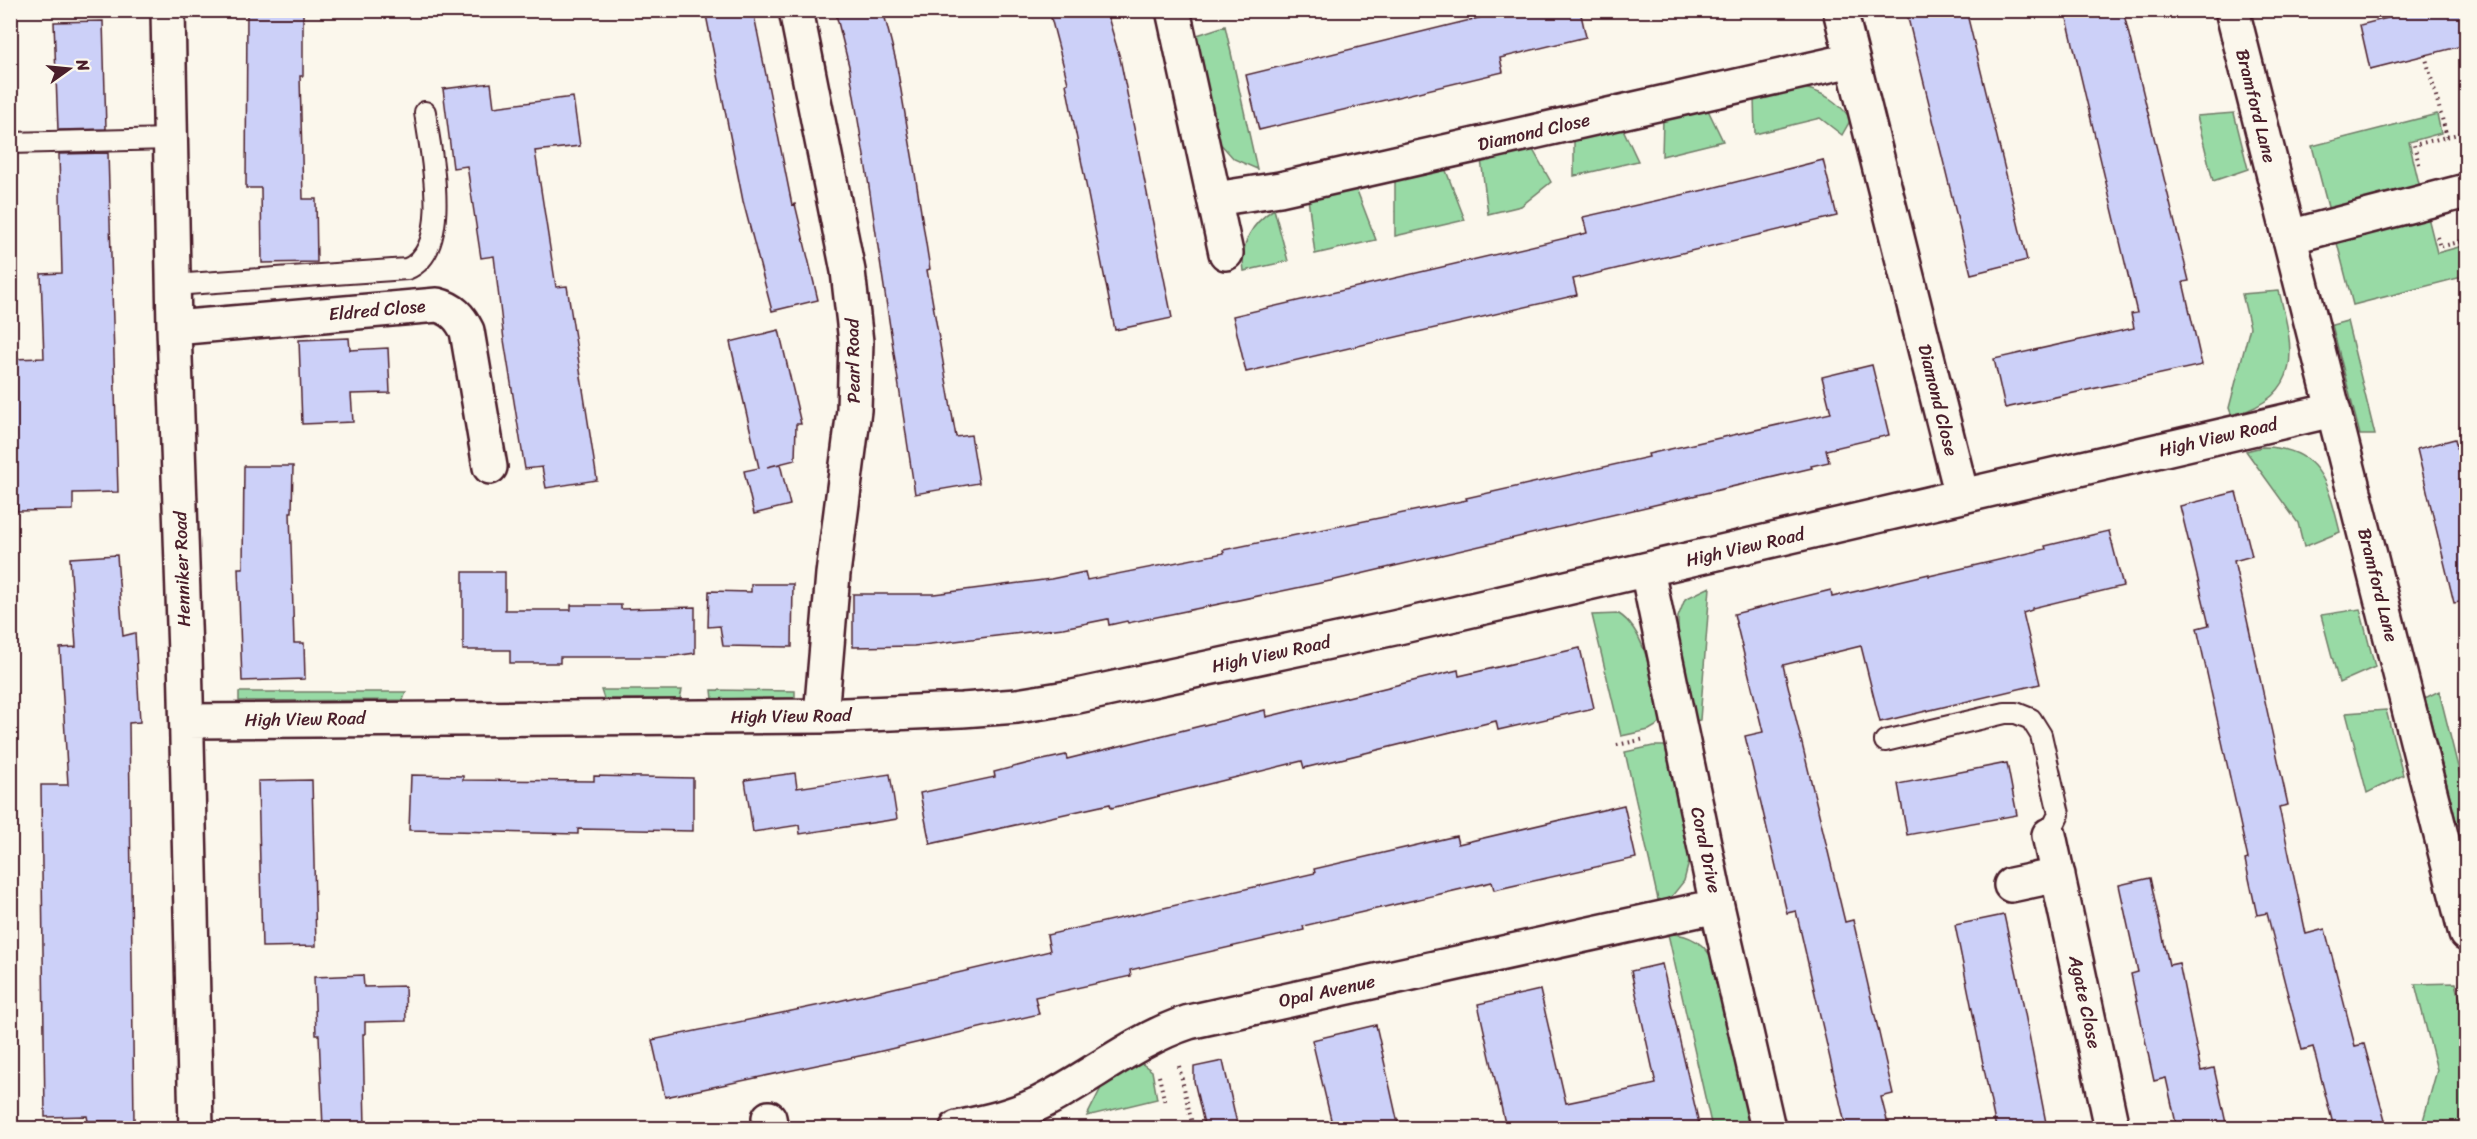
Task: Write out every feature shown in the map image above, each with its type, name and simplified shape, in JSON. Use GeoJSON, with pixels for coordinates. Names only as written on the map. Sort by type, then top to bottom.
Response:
{"type":"FeatureCollection","features":[{"type":"Feature","properties":{"kind":"street","name":"Henniker Road"},"geometry":{"type":"LineString","coordinates":[[168,10],[174,328],[187,720],[196,1128]]}},
{"type":"Feature","properties":{"kind":"street","name":"Pearl Road"},"geometry":{"type":"LineString","coordinates":[[796,10],[848,271],[856,342],[854,410],[833,574],[821,716]]}},
{"type":"Feature","properties":{"kind":"street"},"geometry":{"type":"LineString","coordinates":[[1173,10],[1226,253]]}},
{"type":"Feature","properties":{"kind":"street","name":"Diamond Close"},"geometry":{"type":"LineString","coordinates":[[1840,10],[1962,496]]}},
{"type":"Feature","properties":{"kind":"street","name":"Bramford Lane"},"geometry":{"type":"LineString","coordinates":[[2232,10],[2466,934]]}},
{"type":"Feature","properties":{"kind":"street","name":"Diamond Close"},"geometry":{"type":"LineString","coordinates":[[1215,199],[1280,189],[1852,60]]}},
{"type":"Feature","properties":{"kind":"street"},"geometry":{"type":"LineString","coordinates":[[2289,237],[2466,191]]}},
{"type":"Feature","properties":{"kind":"street","name":"Eldred Close"},"geometry":{"type":"LineString","coordinates":[[174,328],[437,305],[445,307],[455,312],[467,331],[490,467]]}},
{"type":"Feature","properties":{"kind":"street","name":"High View Road"},"geometry":{"type":"LineString","coordinates":[[187,720],[821,716],[1017,706],[1073,697],[1394,628],[2333,410]]}},
{"type":"Feature","properties":{"kind":"street","name":"Coral Drive"},"geometry":{"type":"LineString","coordinates":[[1647,570],[1717,906],[1768,1128]]}},
{"type":"Feature","properties":{"kind":"street","name":"Agate Close"},"geometry":{"type":"LineString","coordinates":[[2049,835],[2112,1128]]}},
{"type":"Feature","properties":{"kind":"street"},"geometry":{"type":"LineString","coordinates":[[2010,885],[2058,875]]}},
{"type":"Feature","properties":{"kind":"street","name":"Opal Avenue"},"geometry":{"type":"LineString","coordinates":[[957,1128],[1001,1118],[1039,1103],[1161,1034],[1210,1016],[1717,906]]}},
{"type":"Feature","properties":{"kind":"lane"},"geometry":{"type":"LineString","coordinates":[[174,285],[407,269],[417,265],[426,254],[434,228],[436,194],[425,112]]}},
{"type":"Feature","properties":{"kind":"lane"},"geometry":{"type":"LineString","coordinates":[[10,143],[170,139]]}},
{"type":"Feature","properties":{"kind":"lane"},"geometry":{"type":"LineString","coordinates":[[1885,741],[2005,713],[2024,715],[2031,719],[2041,735],[2059,814],[2049,835]]}},
{"type":"Feature","properties":{"kind":"path"},"geometry":{"type":"LineString","coordinates":[[2425,55],[2447,137]]}},
{"type":"Feature","properties":{"kind":"path"},"geometry":{"type":"LineString","coordinates":[[2420,168],[2414,145],[2466,132]]}},
{"type":"Feature","properties":{"kind":"path"},"geometry":{"type":"LineString","coordinates":[[1617,745],[1651,738]]}},
{"type":"Feature","properties":{"kind":"path"},"geometry":{"type":"LineString","coordinates":[[1178,1060],[1194,1128]]}},
{"type":"Feature","properties":{"kind":"path"},"geometry":{"type":"LineString","coordinates":[[1158,1071],[1165,1103]]}},
{"type":"Feature","properties":{"kind":"green space"},"geometry":{"type":"Polygon","coordinates":[[[1225,26],[1257,169],[1234,159],[1218,141],[1194,36],[1225,26]]]}},
{"type":"Feature","properties":{"kind":"green space"},"geometry":{"type":"Polygon","coordinates":[[[1804,88],[1831,99],[1851,119],[1842,135],[1820,118],[1755,134],[1754,98],[1804,88]]]}},
{"type":"Feature","properties":{"kind":"green space"},"geometry":{"type":"Polygon","coordinates":[[[1707,108],[1723,141],[1662,156],[1663,118],[1707,108]]]}},
{"type":"Feature","properties":{"kind":"green space"},"geometry":{"type":"Polygon","coordinates":[[[2234,113],[2248,169],[2213,181],[2197,116],[2234,113]]]}},
{"type":"Feature","properties":{"kind":"green space"},"geometry":{"type":"Polygon","coordinates":[[[2437,114],[2441,133],[2409,142],[2421,192],[2329,211],[2312,146],[2437,114]]]}},
{"type":"Feature","properties":{"kind":"green space"},"geometry":{"type":"Polygon","coordinates":[[[1622,127],[1638,161],[1574,176],[1574,138],[1622,127]]]}},
{"type":"Feature","properties":{"kind":"green space"},"geometry":{"type":"Polygon","coordinates":[[[1532,148],[1551,182],[1521,206],[1488,214],[1481,159],[1532,148]]]}},
{"type":"Feature","properties":{"kind":"green space"},"geometry":{"type":"Polygon","coordinates":[[[1445,168],[1465,220],[1395,236],[1395,179],[1445,168]]]}},
{"type":"Feature","properties":{"kind":"green space"},"geometry":{"type":"Polygon","coordinates":[[[1356,188],[1376,240],[1315,254],[1308,198],[1356,188]]]}},
{"type":"Feature","properties":{"kind":"green space"},"geometry":{"type":"Polygon","coordinates":[[[1274,209],[1288,261],[1244,271],[1244,252],[1249,235],[1259,221],[1274,209]]]}},
{"type":"Feature","properties":{"kind":"green space"},"geometry":{"type":"Polygon","coordinates":[[[2427,213],[2437,253],[2466,245],[2466,276],[2353,305],[2336,239],[2427,213]]]}},
{"type":"Feature","properties":{"kind":"green space"},"geometry":{"type":"Polygon","coordinates":[[[2279,291],[2290,351],[2283,383],[2272,396],[2256,407],[2232,416],[2229,408],[2250,327],[2242,294],[2279,291]]]}},
{"type":"Feature","properties":{"kind":"green space"},"geometry":{"type":"Polygon","coordinates":[[[2347,321],[2375,435],[2360,435],[2332,325],[2347,321]]]}},
{"type":"Feature","properties":{"kind":"green space"},"geometry":{"type":"Polygon","coordinates":[[[2262,447],[2282,449],[2309,461],[2326,484],[2340,532],[2304,547],[2298,523],[2246,451],[2262,447]]]}},
{"type":"Feature","properties":{"kind":"green space"},"geometry":{"type":"Polygon","coordinates":[[[1710,587],[1700,720],[1696,721],[1678,634],[1678,617],[1685,599],[1710,587]]]}},
{"type":"Feature","properties":{"kind":"green space"},"geometry":{"type":"Polygon","coordinates":[[[2360,609],[2375,667],[2339,683],[2321,615],[2360,609]]]}},
{"type":"Feature","properties":{"kind":"green space"},"geometry":{"type":"Polygon","coordinates":[[[1619,614],[1637,634],[1643,648],[1661,723],[1649,730],[1621,736],[1592,615],[1619,614]]]}},
{"type":"Feature","properties":{"kind":"green space"},"geometry":{"type":"Polygon","coordinates":[[[601,690],[682,690],[680,699],[604,699],[601,690]]]}},
{"type":"Feature","properties":{"kind":"green space"},"geometry":{"type":"Polygon","coordinates":[[[712,690],[795,691],[795,698],[713,699],[712,690]]]}},
{"type":"Feature","properties":{"kind":"green space"},"geometry":{"type":"Polygon","coordinates":[[[2439,691],[2466,799],[2466,825],[2457,825],[2425,698],[2439,691]]]}},
{"type":"Feature","properties":{"kind":"green space"},"geometry":{"type":"Polygon","coordinates":[[[239,692],[406,692],[403,700],[239,701],[239,692]]]}},
{"type":"Feature","properties":{"kind":"green space"},"geometry":{"type":"Polygon","coordinates":[[[2386,710],[2403,775],[2367,793],[2346,713],[2386,710]]]}},
{"type":"Feature","properties":{"kind":"green space"},"geometry":{"type":"Polygon","coordinates":[[[1665,746],[1690,858],[1684,881],[1672,896],[1659,904],[1625,752],[1665,746]]]}},
{"type":"Feature","properties":{"kind":"green space"},"geometry":{"type":"Polygon","coordinates":[[[1668,934],[1683,935],[1696,941],[1707,951],[1715,964],[1753,1128],[1712,1128],[1668,934]]]}},
{"type":"Feature","properties":{"kind":"green space"},"geometry":{"type":"Polygon","coordinates":[[[2456,983],[2466,1023],[2466,1128],[2421,1128],[2437,1070],[2415,984],[2456,983]]]}},
{"type":"Feature","properties":{"kind":"green space"},"geometry":{"type":"Polygon","coordinates":[[[1141,1063],[1152,1071],[1157,1099],[1087,1116],[1102,1086],[1141,1063]]]}},
{"type":"Feature","properties":{"kind":"building"},"geometry":{"type":"Polygon","coordinates":[[[247,10],[303,10],[303,76],[300,76],[303,199],[316,199],[317,262],[262,263],[261,188],[246,188],[247,10]]]}},
{"type":"Feature","properties":{"kind":"building"},"geometry":{"type":"Polygon","coordinates":[[[705,10],[753,10],[792,205],[795,204],[818,300],[772,311],[743,201],[705,10]]]}},
{"type":"Feature","properties":{"kind":"building"},"geometry":{"type":"Polygon","coordinates":[[[835,10],[883,10],[896,61],[930,269],[927,270],[956,437],[971,435],[979,483],[915,494],[868,180],[849,66],[835,10]]]}},
{"type":"Feature","properties":{"kind":"building"},"geometry":{"type":"Polygon","coordinates":[[[1049,10],[1106,10],[1120,58],[1172,318],[1115,330],[1066,84],[1068,83],[1049,10]]]}},
{"type":"Feature","properties":{"kind":"building"},"geometry":{"type":"Polygon","coordinates":[[[1511,10],[1580,10],[1586,37],[1500,58],[1503,72],[1259,130],[1246,75],[1511,10]]]}},
{"type":"Feature","properties":{"kind":"building"},"geometry":{"type":"Polygon","coordinates":[[[1906,10],[1966,10],[2027,260],[1971,274],[1906,10]]]}},
{"type":"Feature","properties":{"kind":"building"},"geometry":{"type":"Polygon","coordinates":[[[2065,10],[2123,10],[2189,281],[2183,282],[2202,365],[2005,408],[1994,359],[2134,328],[2131,314],[2137,313],[2065,10]]]}},
{"type":"Feature","properties":{"kind":"building"},"geometry":{"type":"Polygon","coordinates":[[[2419,10],[2466,10],[2466,45],[2370,69],[2360,25],[2419,10]]]}},
{"type":"Feature","properties":{"kind":"building"},"geometry":{"type":"Polygon","coordinates":[[[103,21],[106,129],[58,130],[54,22],[103,21]]]}},
{"type":"Feature","properties":{"kind":"building"},"geometry":{"type":"Polygon","coordinates":[[[491,83],[494,107],[573,97],[580,146],[535,151],[556,287],[567,286],[597,480],[546,488],[542,467],[525,469],[504,340],[494,256],[481,258],[467,166],[453,168],[443,89],[491,83]]]}},
{"type":"Feature","properties":{"kind":"building"},"geometry":{"type":"Polygon","coordinates":[[[108,153],[118,492],[73,493],[73,510],[17,511],[12,359],[44,358],[41,274],[62,273],[59,154],[108,153]]]}},
{"type":"Feature","properties":{"kind":"building"},"geometry":{"type":"Polygon","coordinates":[[[1823,160],[1837,216],[1573,279],[1577,295],[1246,372],[1233,316],[1587,233],[1583,217],[1823,160]]]}},
{"type":"Feature","properties":{"kind":"building"},"geometry":{"type":"Polygon","coordinates":[[[779,330],[801,424],[796,424],[795,460],[767,467],[780,464],[790,505],[754,514],[744,471],[759,468],[730,342],[779,330]]]}},
{"type":"Feature","properties":{"kind":"building"},"geometry":{"type":"Polygon","coordinates":[[[349,338],[350,350],[388,348],[390,393],[351,394],[353,422],[302,424],[299,340],[349,338]]]}},
{"type":"Feature","properties":{"kind":"building"},"geometry":{"type":"Polygon","coordinates":[[[1872,365],[1889,435],[1826,450],[1829,462],[1811,466],[1812,468],[1335,580],[1128,623],[1127,621],[1109,625],[1108,619],[1063,628],[914,646],[853,647],[853,594],[934,594],[1051,579],[1085,572],[1087,580],[1224,553],[1223,550],[1467,500],[1466,498],[1649,457],[1648,454],[1831,413],[1822,377],[1872,365]]]}},
{"type":"Feature","properties":{"kind":"building"},"geometry":{"type":"Polygon","coordinates":[[[2455,439],[2466,484],[2466,601],[2454,603],[2417,449],[2455,439]]]}},
{"type":"Feature","properties":{"kind":"building"},"geometry":{"type":"Polygon","coordinates":[[[244,466],[293,466],[292,512],[290,512],[294,643],[304,643],[305,679],[242,681],[238,568],[243,568],[244,466]]]}},
{"type":"Feature","properties":{"kind":"building"},"geometry":{"type":"Polygon","coordinates":[[[2236,492],[2252,556],[2234,561],[2288,805],[2279,807],[2306,934],[2325,929],[2355,1046],[2364,1044],[2387,1128],[2334,1128],[2313,1047],[2302,1050],[2267,913],[2257,915],[2245,860],[2248,859],[2197,628],[2209,625],[2180,506],[2236,492]]]}},
{"type":"Feature","properties":{"kind":"building"},"geometry":{"type":"Polygon","coordinates":[[[2109,531],[2123,586],[2032,608],[2023,613],[2040,684],[1880,722],[1861,646],[1783,665],[1845,922],[1853,920],[1893,1094],[1881,1097],[1889,1128],[1846,1128],[1796,911],[1787,913],[1745,736],[1763,732],[1734,614],[1831,590],[1832,597],[1929,574],[1929,576],[2046,549],[2045,546],[2109,531]]]}},
{"type":"Feature","properties":{"kind":"building"},"geometry":{"type":"Polygon","coordinates":[[[117,555],[123,636],[135,633],[140,722],[129,723],[134,1121],[88,1121],[87,1116],[45,1117],[41,785],[68,785],[60,648],[76,647],[70,558],[117,555]]]}},
{"type":"Feature","properties":{"kind":"building"},"geometry":{"type":"Polygon","coordinates":[[[463,572],[505,572],[505,610],[571,610],[571,605],[621,605],[621,609],[695,607],[695,653],[667,657],[560,657],[560,663],[510,663],[510,650],[463,650],[463,572]]]}},
{"type":"Feature","properties":{"kind":"building"},"geometry":{"type":"Polygon","coordinates":[[[751,584],[793,584],[792,647],[723,646],[720,626],[708,627],[709,591],[751,592],[751,584]]]}},
{"type":"Feature","properties":{"kind":"building"},"geometry":{"type":"Polygon","coordinates":[[[1580,648],[1594,708],[1498,730],[1496,721],[1304,768],[1302,761],[1111,808],[1110,804],[930,844],[920,793],[995,777],[994,772],[1029,763],[1066,755],[1067,759],[1265,710],[1266,717],[1458,670],[1459,676],[1580,648]]]}},
{"type":"Feature","properties":{"kind":"building"},"geometry":{"type":"Polygon","coordinates":[[[2007,763],[2017,815],[1907,835],[1898,784],[2007,763]]]}},
{"type":"Feature","properties":{"kind":"building"},"geometry":{"type":"Polygon","coordinates":[[[795,773],[797,788],[890,774],[897,819],[800,834],[799,825],[753,832],[745,780],[795,773]]]}},
{"type":"Feature","properties":{"kind":"building"},"geometry":{"type":"Polygon","coordinates":[[[411,775],[463,776],[463,780],[594,781],[594,776],[693,778],[693,831],[578,829],[578,834],[409,830],[411,775]]]}},
{"type":"Feature","properties":{"kind":"building"},"geometry":{"type":"Polygon","coordinates":[[[312,780],[316,946],[262,947],[258,781],[312,780]]]}},
{"type":"Feature","properties":{"kind":"building"},"geometry":{"type":"Polygon","coordinates":[[[1624,805],[1636,858],[1494,890],[1492,882],[1303,926],[1304,930],[1130,970],[1131,976],[1035,997],[1039,1014],[869,1054],[665,1097],[652,1040],[830,1003],[1050,951],[1047,935],[1315,873],[1314,869],[1456,836],[1458,844],[1624,805]]]}},
{"type":"Feature","properties":{"kind":"building"},"geometry":{"type":"Polygon","coordinates":[[[2150,878],[2169,965],[2179,963],[2201,1071],[2214,1068],[2227,1128],[2177,1128],[2166,1078],[2154,1081],[2131,974],[2138,972],[2119,885],[2150,878]]]}},
{"type":"Feature","properties":{"kind":"building"},"geometry":{"type":"Polygon","coordinates":[[[2004,915],[2047,1128],[1996,1128],[1955,925],[2004,915]]]}},
{"type":"Feature","properties":{"kind":"building"},"geometry":{"type":"Polygon","coordinates":[[[1662,964],[1700,1128],[1506,1128],[1478,1004],[1540,990],[1566,1103],[1656,1084],[1631,971],[1662,964]]]}},
{"type":"Feature","properties":{"kind":"building"},"geometry":{"type":"Polygon","coordinates":[[[363,975],[364,987],[405,986],[406,1021],[365,1022],[365,1034],[363,1034],[365,1128],[323,1128],[314,977],[363,975]]]}},
{"type":"Feature","properties":{"kind":"building"},"geometry":{"type":"Polygon","coordinates":[[[1376,1025],[1399,1128],[1333,1128],[1312,1040],[1376,1025]]]}},
{"type":"Feature","properties":{"kind":"building"},"geometry":{"type":"Polygon","coordinates":[[[1223,1061],[1238,1128],[1205,1128],[1194,1081],[1194,1067],[1223,1061]]]}}]}
